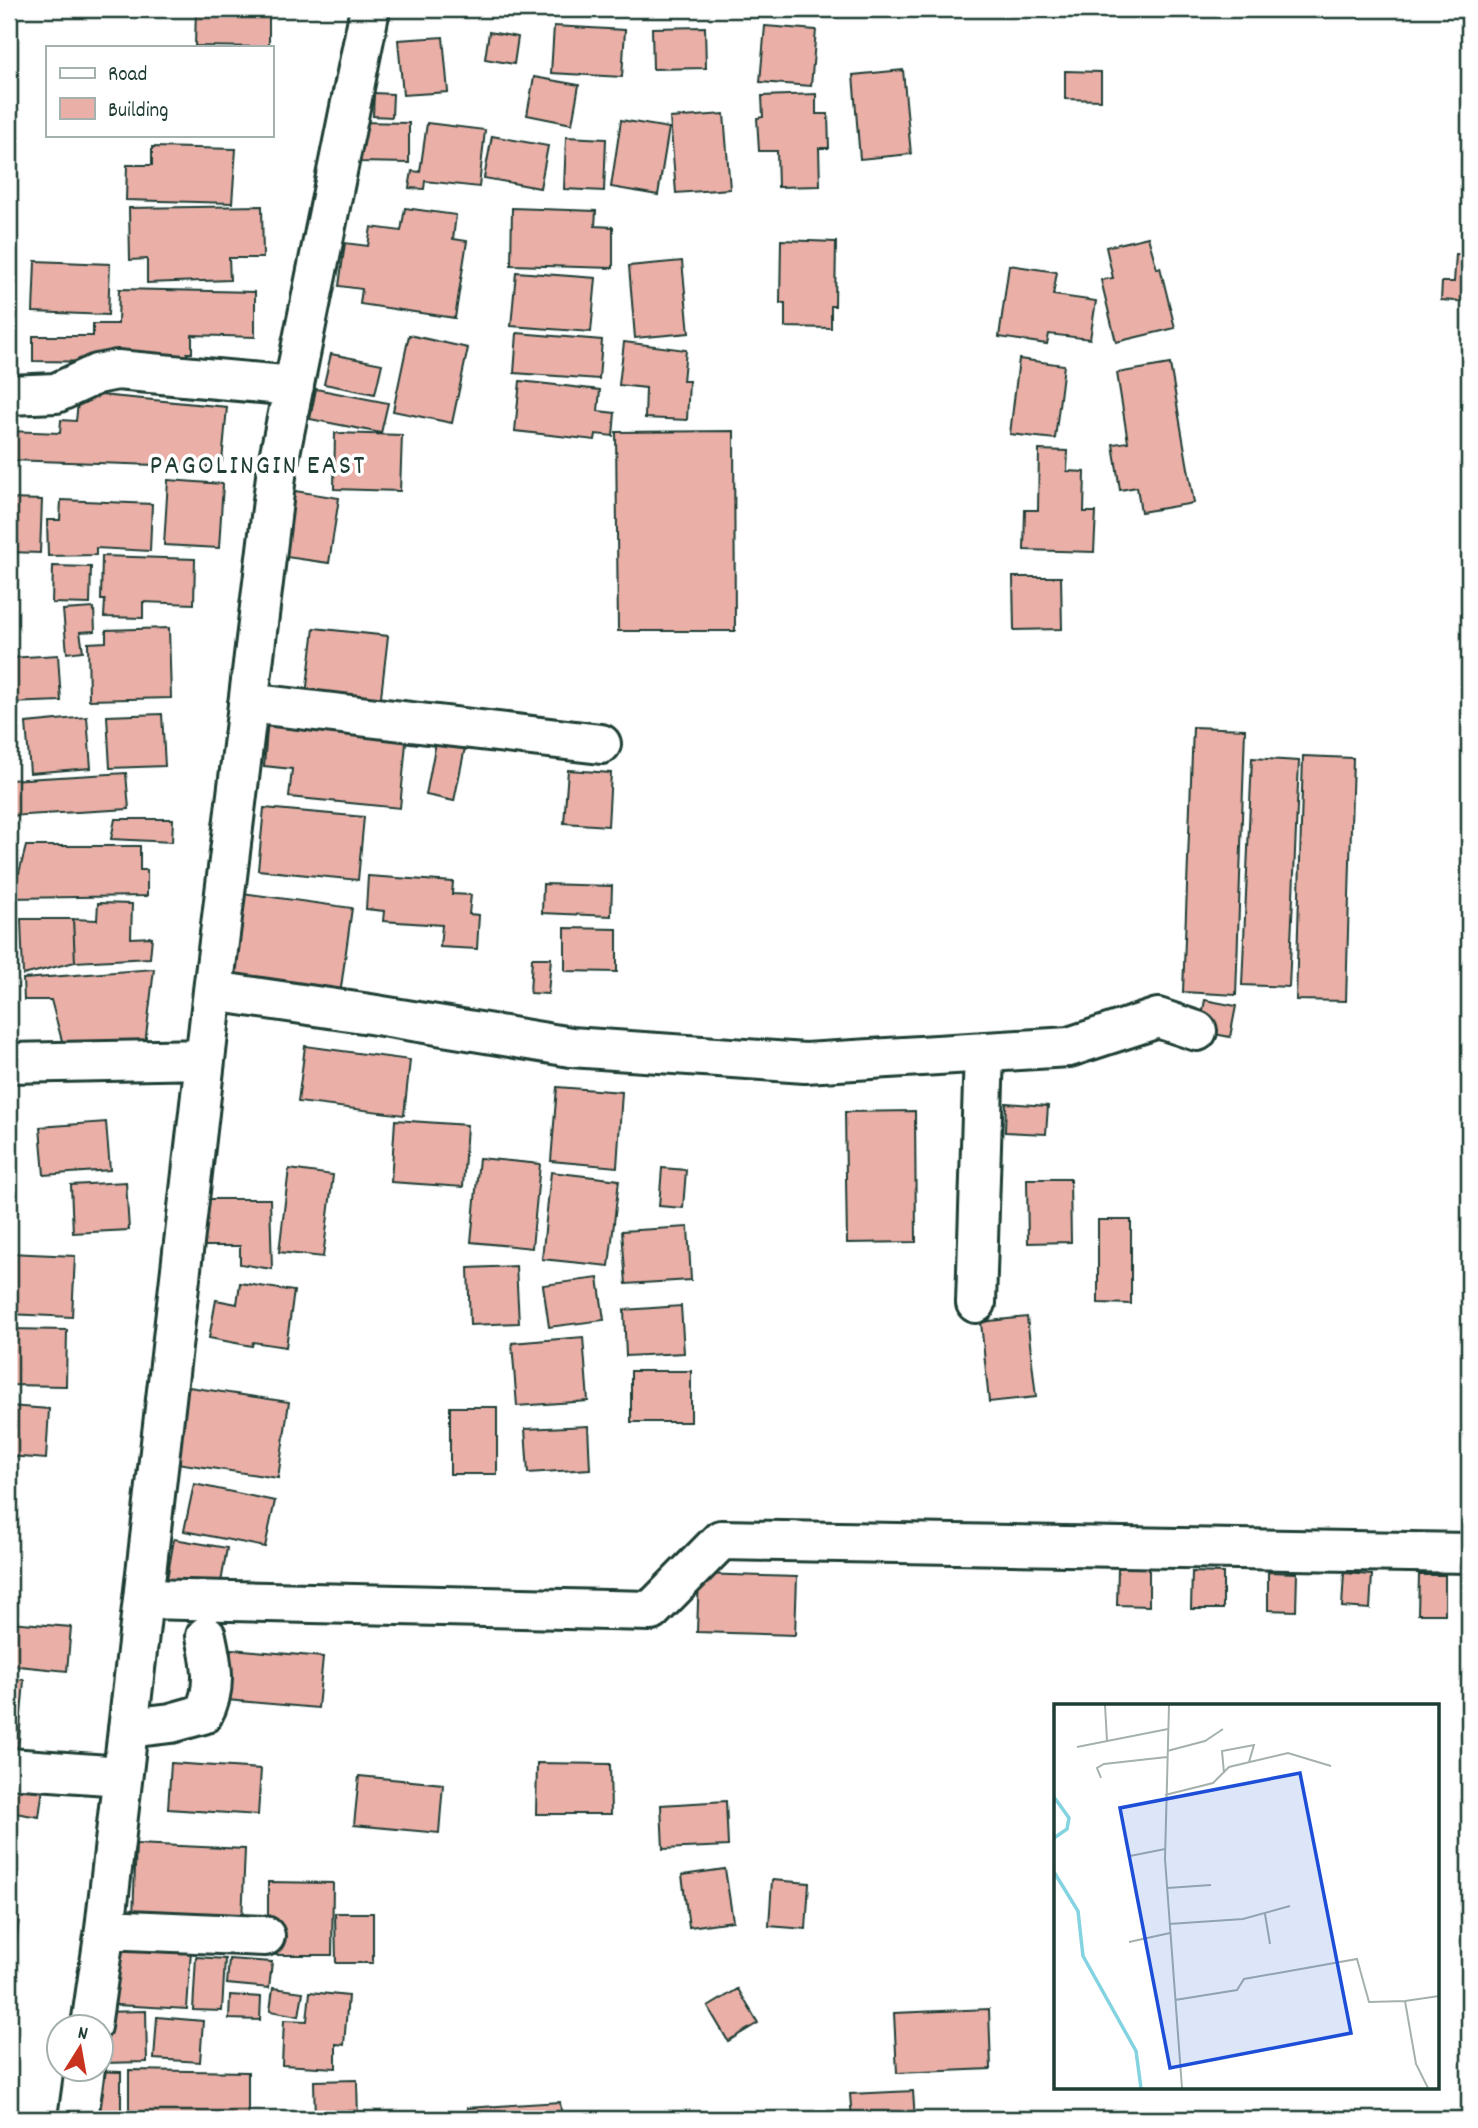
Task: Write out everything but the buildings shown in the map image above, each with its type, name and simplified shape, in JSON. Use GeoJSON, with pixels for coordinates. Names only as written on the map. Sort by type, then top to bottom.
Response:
{"type":"FeatureCollection","features":[{"type":"Feature","properties":{"kind":"street"},"geometry":{"type":"LineString","coordinates":[[93,2012],[277,468],[370,9]]}},
{"type":"Feature","properties":{"kind":"street"},"geometry":{"type":"LineString","coordinates":[[9,395],[56,393],[97,374],[117,370],[294,386]]}},
{"type":"Feature","properties":{"kind":"street"},"geometry":{"type":"LineString","coordinates":[[248,704],[600,744]]}},
{"type":"Feature","properties":{"kind":"street"},"geometry":{"type":"LineString","coordinates":[[213,991],[571,1048],[805,1063],[1069,1047],[1157,1018],[1197,1031]]}},
{"type":"Feature","properties":{"kind":"street"},"geometry":{"type":"LineString","coordinates":[[976,1303],[984,1052]]}},
{"type":"Feature","properties":{"kind":"street"},"geometry":{"type":"LineString","coordinates":[[9,1063],[205,1059]]}},
{"type":"Feature","properties":{"kind":"street"},"geometry":{"type":"LineString","coordinates":[[142,1599],[651,1611],[721,1540],[1469,1553]]}},
{"type":"Feature","properties":{"kind":"street"},"geometry":{"type":"LineString","coordinates":[[128,1728],[171,1723],[203,1714],[211,1700],[212,1664],[206,1636]]}},
{"type":"Feature","properties":{"kind":"street"},"geometry":{"type":"LineString","coordinates":[[9,1768],[122,1776]]}},
{"type":"Feature","properties":{"kind":"street"},"geometry":{"type":"LineString","coordinates":[[105,1928],[265,1936]]}},
{"type":"Feature","properties":{"kind":"street"},"geometry":{"type":"LineString","coordinates":[[78,2119],[83,2082]]}},
{"type":"Feature","properties":{"kind":"district","name":"PAGOLINGIN EAST"},"geometry":{"type":"Point","coordinates":[258,468]}}]}
